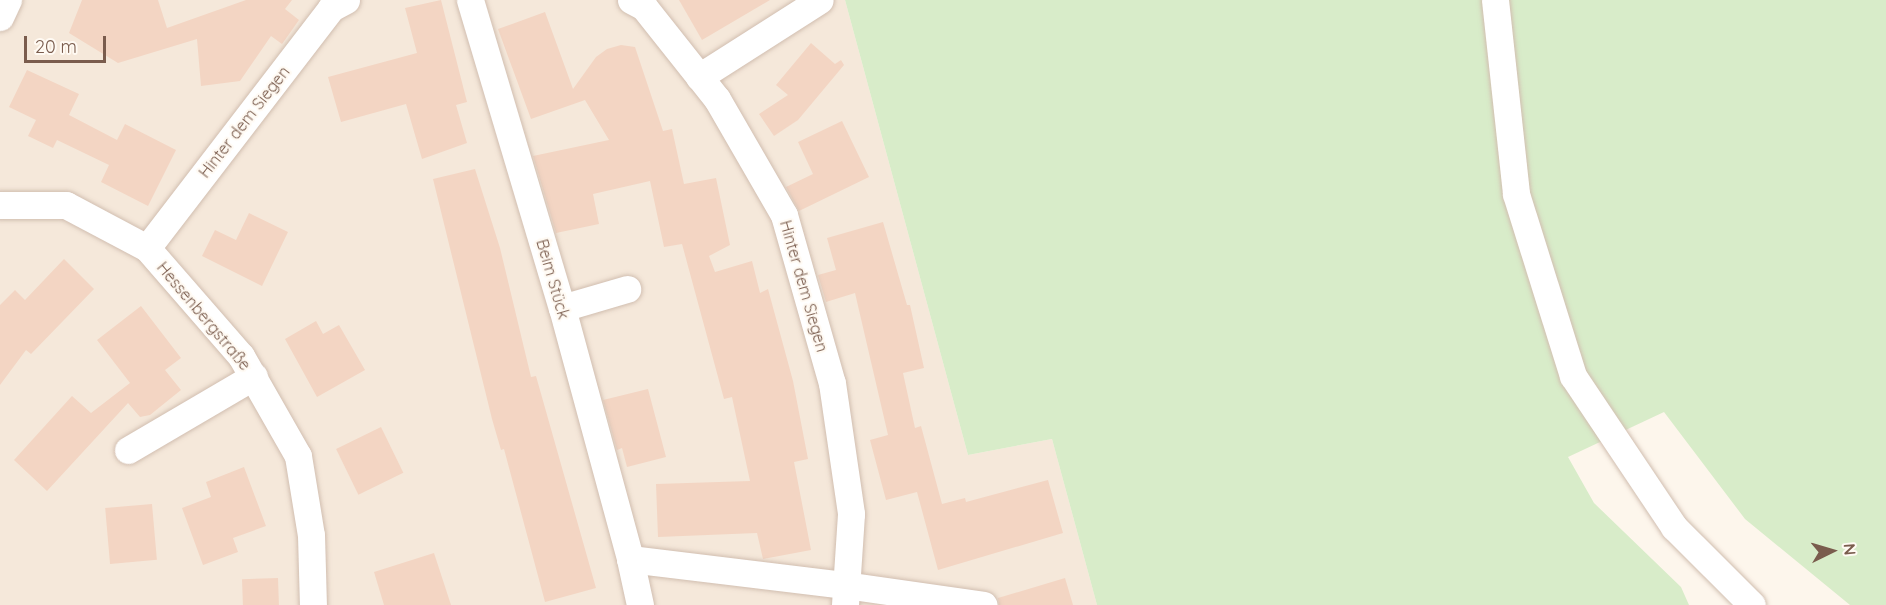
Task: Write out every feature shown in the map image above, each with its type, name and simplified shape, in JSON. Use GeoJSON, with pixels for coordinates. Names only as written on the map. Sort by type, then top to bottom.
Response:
{"type":"FeatureCollection","features":[{"type":"Feature","properties":{"kind":"street"},"geometry":{"type":"LineString","coordinates":[[0,17],[8,0]]}},
{"type":"Feature","properties":{"kind":"street","name":"Hinter dem Siegen"},"geometry":{"type":"LineString","coordinates":[[147,248],[331,8],[346,0]]}},
{"type":"Feature","properties":{"kind":"street","name":"Beim Stück"},"geometry":{"type":"LineString","coordinates":[[470,0],[562,309],[630,559],[640,605]]}},
{"type":"Feature","properties":{"kind":"street","name":"Hinter dem Siegen"},"geometry":{"type":"LineString","coordinates":[[632,0],[644,7],[717,99],[784,215],[832,383],[850,514],[845,595]]}},
{"type":"Feature","properties":{"kind":"street"},"geometry":{"type":"LineString","coordinates":[[699,76],[820,0]]}},
{"type":"Feature","properties":{"kind":"street"},"geometry":{"type":"LineString","coordinates":[[1495,0],[1516,194],[1573,376],[1674,527],[1752,605]]}},
{"type":"Feature","properties":{"kind":"street","name":"Hessenbergstraße"},"geometry":{"type":"LineString","coordinates":[[0,205],[66,205],[147,248],[241,356],[298,456],[310,535],[313,605]]}},
{"type":"Feature","properties":{"kind":"street"},"geometry":{"type":"LineString","coordinates":[[562,309],[627,289]]}},
{"type":"Feature","properties":{"kind":"street"},"geometry":{"type":"LineString","coordinates":[[128,450],[254,376]]}},
{"type":"Feature","properties":{"kind":"street"},"geometry":{"type":"LineString","coordinates":[[630,559],[845,595],[984,605]]}},
{"type":"Feature","properties":{"kind":"shaded area"},"geometry":{"type":"Polygon","coordinates":[[[0,0],[845,0],[968,455],[1052,439],[1097,605],[0,605],[0,0]]]}},
{"type":"Feature","properties":{"kind":"green space"},"geometry":{"type":"Polygon","coordinates":[[[845,0],[1886,0],[1886,605],[1850,605],[1745,519],[1664,412],[1568,457],[1594,503],[1681,587],[1689,605],[1097,605],[1052,439],[968,455],[845,0]]]}},
{"type":"Feature","properties":{"kind":"building"},"geometry":{"type":"Polygon","coordinates":[[[82,0],[158,0],[167,28],[246,0],[292,0],[285,9],[299,20],[282,44],[271,36],[240,81],[201,86],[197,39],[118,63],[69,33],[82,0]]]}},
{"type":"Feature","properties":{"kind":"building"},"geometry":{"type":"Polygon","coordinates":[[[441,0],[467,102],[456,105],[467,143],[422,159],[406,104],[341,122],[328,77],[417,53],[405,8],[441,0]]]}},
{"type":"Feature","properties":{"kind":"building"},"geometry":{"type":"Polygon","coordinates":[[[679,0],[770,0],[702,40],[679,0]]]}},
{"type":"Feature","properties":{"kind":"building"},"geometry":{"type":"Polygon","coordinates":[[[545,12],[573,89],[596,57],[607,49],[621,45],[635,47],[663,131],[672,129],[684,184],[716,178],[730,245],[709,256],[715,272],[752,261],[760,293],[768,289],[793,381],[808,459],[794,462],[811,550],[763,559],[757,533],[658,537],[656,484],[750,481],[732,397],[724,399],[682,244],[664,247],[650,181],[593,194],[599,224],[556,233],[533,156],[609,140],[585,100],[531,119],[498,29],[545,12]]]}},
{"type":"Feature","properties":{"kind":"building"},"geometry":{"type":"Polygon","coordinates":[[[811,43],[835,64],[841,60],[844,65],[798,120],[774,136],[759,114],[788,95],[776,85],[811,43]]]}},
{"type":"Feature","properties":{"kind":"building"},"geometry":{"type":"Polygon","coordinates":[[[27,70],[79,94],[69,115],[117,140],[125,124],[176,150],[148,206],[101,182],[109,165],[57,140],[53,148],[28,136],[36,120],[9,107],[27,70]]]}},
{"type":"Feature","properties":{"kind":"building"},"geometry":{"type":"Polygon","coordinates":[[[842,121],[869,177],[799,211],[786,187],[813,174],[798,142],[842,121]]]}},
{"type":"Feature","properties":{"kind":"building"},"geometry":{"type":"Polygon","coordinates":[[[475,169],[500,248],[531,377],[536,376],[596,588],[545,602],[504,449],[501,450],[492,419],[433,179],[475,169]]]}},
{"type":"Feature","properties":{"kind":"building"},"geometry":{"type":"Polygon","coordinates":[[[249,213],[288,232],[262,286],[202,256],[215,230],[236,240],[249,213]]]}},
{"type":"Feature","properties":{"kind":"building"},"geometry":{"type":"Polygon","coordinates":[[[883,222],[907,305],[910,305],[924,368],[903,373],[915,428],[921,426],[942,504],[965,498],[966,502],[1048,480],[1063,533],[938,570],[917,492],[886,500],[870,440],[888,435],[855,293],[826,302],[818,275],[836,270],[827,238],[883,222]]]}},
{"type":"Feature","properties":{"kind":"building"},"geometry":{"type":"Polygon","coordinates":[[[64,259],[94,289],[31,354],[26,350],[0,385],[0,305],[15,290],[25,300],[64,259]]]}},
{"type":"Feature","properties":{"kind":"building"},"geometry":{"type":"Polygon","coordinates":[[[141,306],[181,358],[165,370],[181,390],[150,415],[140,417],[128,403],[47,491],[14,460],[72,396],[91,413],[130,383],[97,340],[141,306]]]}},
{"type":"Feature","properties":{"kind":"building"},"geometry":{"type":"Polygon","coordinates":[[[316,321],[323,334],[339,325],[365,370],[317,397],[285,339],[316,321]]]}},
{"type":"Feature","properties":{"kind":"building"},"geometry":{"type":"Polygon","coordinates":[[[648,389],[666,457],[627,467],[622,448],[617,450],[603,400],[648,389]]]}},
{"type":"Feature","properties":{"kind":"building"},"geometry":{"type":"Polygon","coordinates":[[[381,427],[403,473],[358,495],[336,449],[381,427]]]}},
{"type":"Feature","properties":{"kind":"building"},"geometry":{"type":"Polygon","coordinates":[[[244,467],[266,526],[233,538],[238,552],[203,565],[182,508],[211,497],[206,482],[244,467]]]}},
{"type":"Feature","properties":{"kind":"building"},"geometry":{"type":"Polygon","coordinates":[[[152,504],[157,560],[110,564],[105,508],[152,504]]]}},
{"type":"Feature","properties":{"kind":"building"},"geometry":{"type":"Polygon","coordinates":[[[434,553],[451,605],[384,605],[374,572],[434,553]]]}},
{"type":"Feature","properties":{"kind":"building"},"geometry":{"type":"Polygon","coordinates":[[[278,578],[279,605],[243,605],[242,579],[278,578]]]}},
{"type":"Feature","properties":{"kind":"building"},"geometry":{"type":"Polygon","coordinates":[[[1065,578],[1073,605],[999,605],[998,598],[1065,578]]]}}]}
